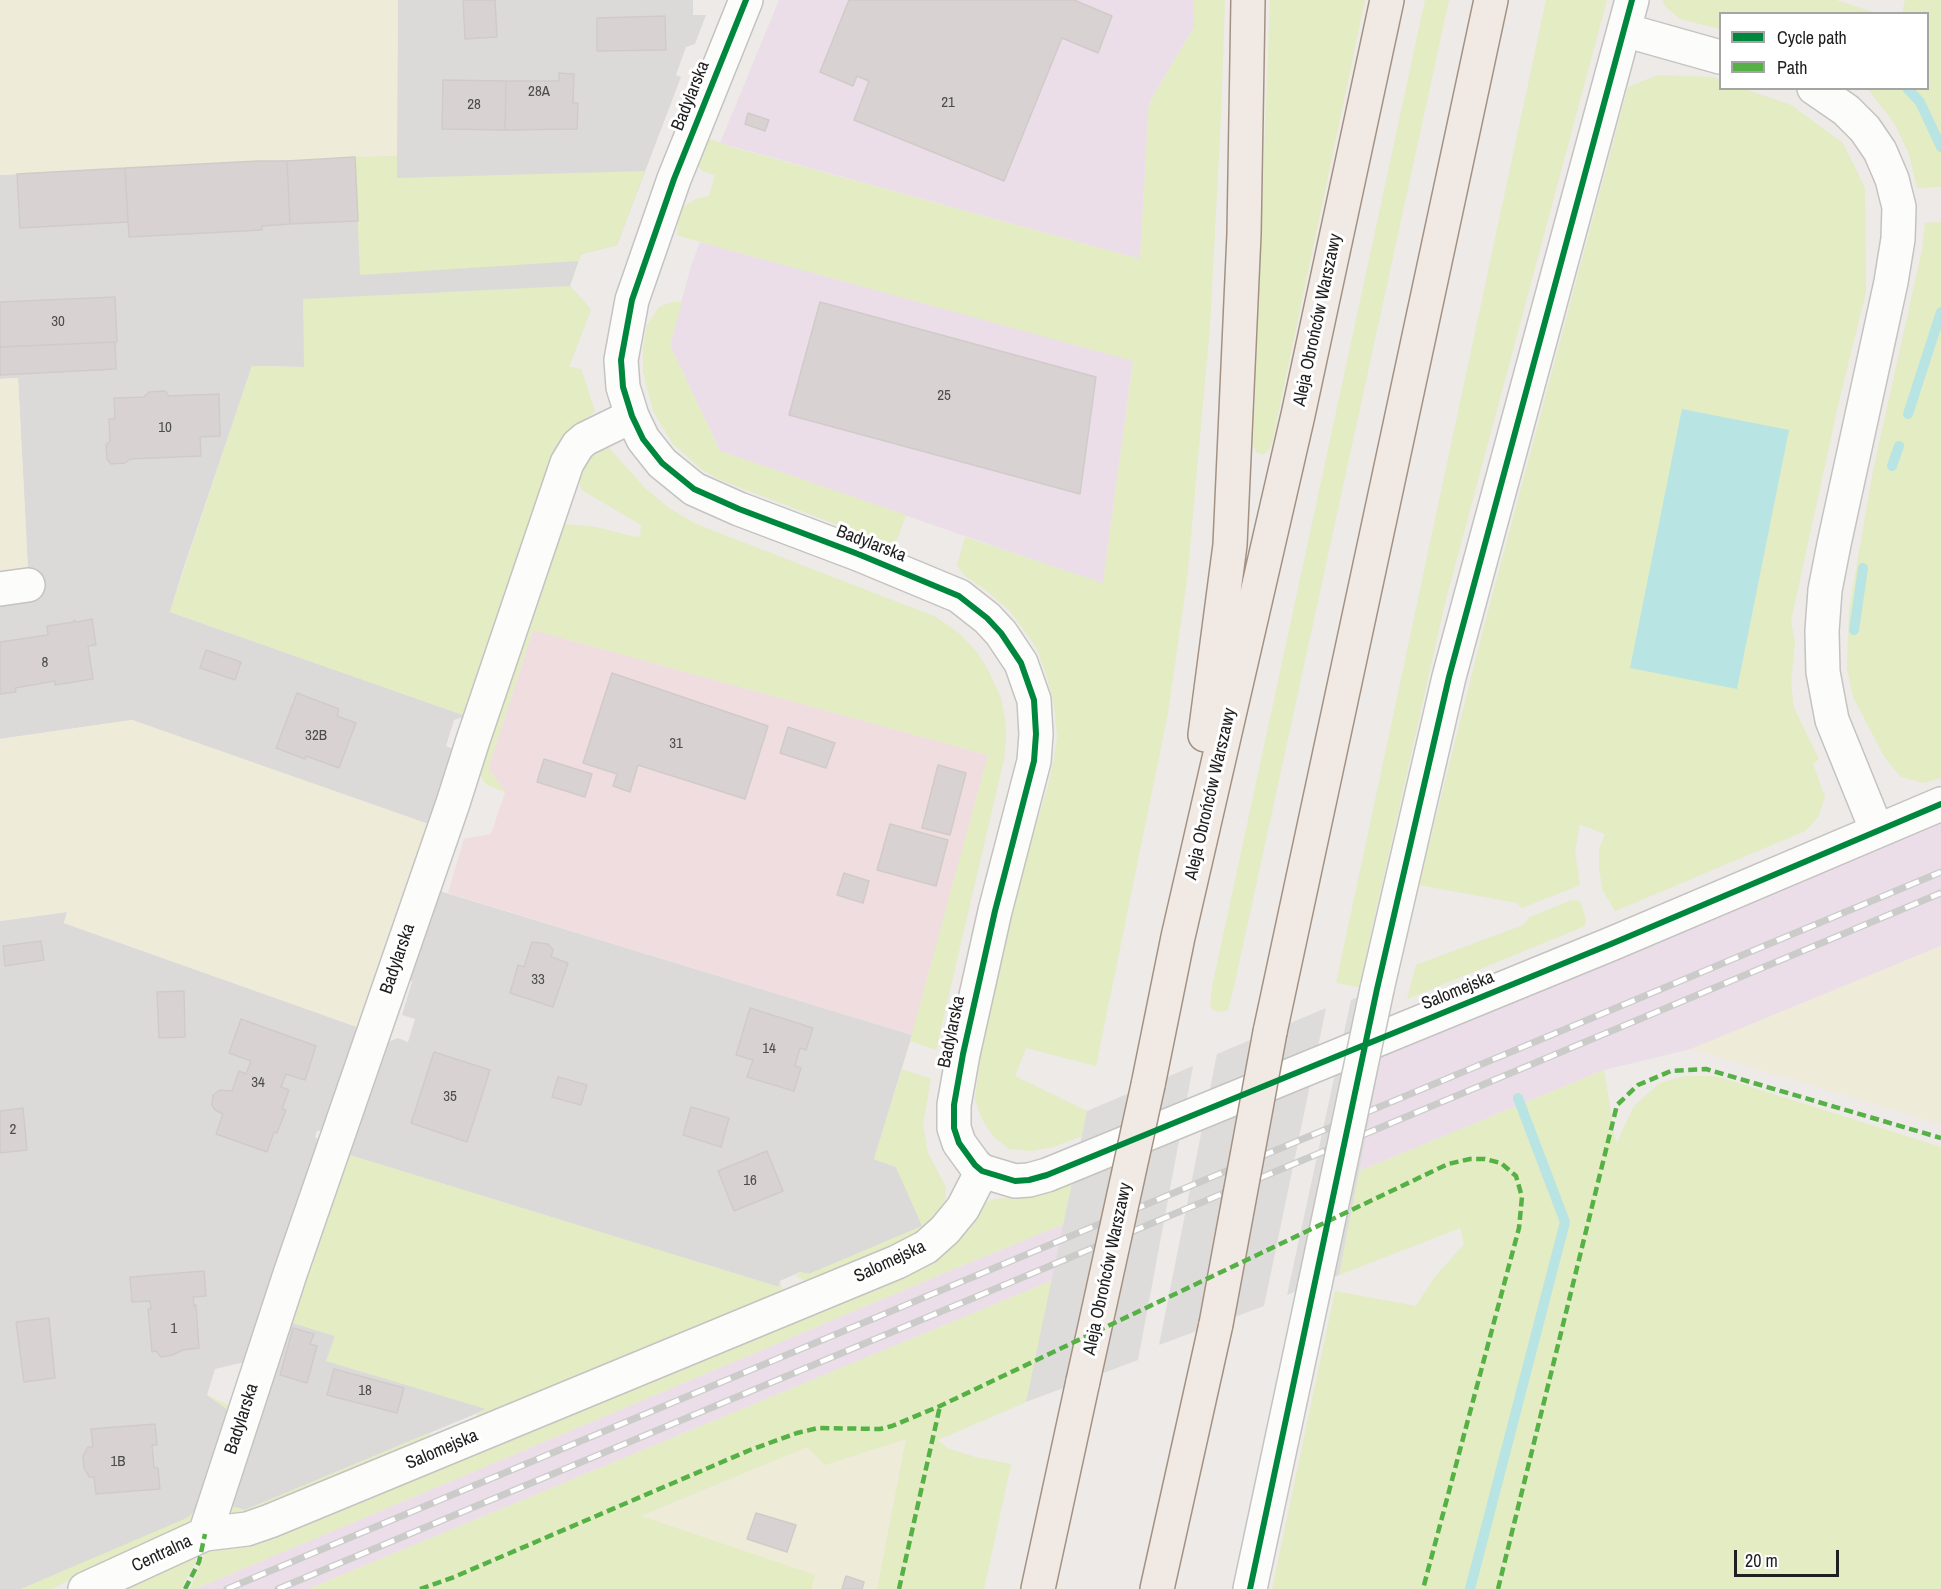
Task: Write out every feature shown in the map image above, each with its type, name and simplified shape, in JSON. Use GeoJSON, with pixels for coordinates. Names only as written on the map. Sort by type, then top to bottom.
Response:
{"type":"FeatureCollection","features":[{"type":"Feature","properties":{"kind":"main road"},"geometry":{"type":"LineString","coordinates":[[1178,936],[1230,545],[1244,234],[1248,0]]}},
{"type":"Feature","properties":{"kind":"main road","name":"Aleja Obrońców Warszawy"},"geometry":{"type":"LineString","coordinates":[[1038,1589],[1148,1086],[1178,936],[1298,415],[1387,0]]}},
{"type":"Feature","properties":{"kind":"main road"},"geometry":{"type":"LineString","coordinates":[[1157,1589],[1216,1324],[1270,1032],[1491,0]]}},
{"type":"Feature","properties":{"kind":"street","name":"Badylarska"},"geometry":{"type":"LineString","coordinates":[[746,0],[674,179],[632,300],[626,326],[621,370],[625,396],[643,439],[662,463],[694,489],[958,596],[987,618],[1001,633],[1021,663],[1034,700],[1036,734],[1034,761],[995,911],[954,1105],[954,1128],[958,1143],[982,1171]]}},
{"type":"Feature","properties":{"kind":"street"},"geometry":{"type":"LineString","coordinates":[[1250,1589],[1377,989],[1449,676],[1628,15],[1719,57]]}},
{"type":"Feature","properties":{"kind":"street"},"geometry":{"type":"LineString","coordinates":[[1817,90],[1846,110],[1880,151],[1892,179],[1899,207],[1898,239],[1891,282],[1834,544],[1825,590],[1822,631],[1823,672],[1832,720],[1877,831]]}},
{"type":"Feature","properties":{"kind":"street","name":"Badylarska"},"geometry":{"type":"LineString","coordinates":[[206,1534],[290,1274],[453,803],[476,728],[567,463],[578,445],[585,439],[632,416]]}},
{"type":"Feature","properties":{"kind":"street","name":"Salomejska"},"geometry":{"type":"LineString","coordinates":[[206,1534],[247,1529],[270,1521],[897,1262],[926,1247],[945,1230],[963,1208],[982,1171],[1015,1181],[1047,1175],[1611,944],[1941,804]]}},
{"type":"Feature","properties":{"kind":"street","name":"Centralna"},"geometry":{"type":"LineString","coordinates":[[85,1589],[206,1534]]}},
{"type":"Feature","properties":{"kind":"shaded area"},"geometry":{"type":"Polygon","coordinates":[[[0,0],[398,0],[397,156],[0,175],[0,0]]]}},
{"type":"Feature","properties":{"kind":"shaded area"},"geometry":{"type":"Polygon","coordinates":[[[398,0],[693,0],[693,15],[706,15],[695,44],[686,47],[676,75],[681,77],[617,245],[581,254],[570,286],[591,310],[304,367],[252,366],[170,612],[466,716],[454,720],[446,746],[456,750],[431,825],[132,720],[0,739],[0,603],[29,598],[18,378],[0,379],[0,175],[396,156],[398,0]]]}},
{"type":"Feature","properties":{"kind":"shaded area"},"geometry":{"type":"Polygon","coordinates":[[[779,0],[1194,0],[1194,27],[1149,103],[1140,259],[720,143],[779,0]]]}},
{"type":"Feature","properties":{"kind":"shaded area"},"geometry":{"type":"Polygon","coordinates":[[[700,242],[1133,360],[1103,584],[720,451],[670,345],[691,266],[700,242]]]}},
{"type":"Feature","properties":{"kind":"shaded area"},"geometry":{"type":"Polygon","coordinates":[[[18,378],[28,566],[18,575],[0,578],[0,379],[18,378]]]}},
{"type":"Feature","properties":{"kind":"shaded area"},"geometry":{"type":"Polygon","coordinates":[[[533,630],[988,755],[912,1035],[448,893],[464,839],[491,834],[505,792],[488,768],[533,630]]]}},
{"type":"Feature","properties":{"kind":"shaded area"},"geometry":{"type":"Polygon","coordinates":[[[132,720],[431,825],[360,1028],[64,923],[67,912],[0,921],[0,739],[132,720]]]}},
{"type":"Feature","properties":{"kind":"shaded area"},"geometry":{"type":"Polygon","coordinates":[[[1941,822],[1941,946],[1691,1049],[1604,1070],[1359,1171],[1382,1053],[1941,822]]]}},
{"type":"Feature","properties":{"kind":"shaded area"},"geometry":{"type":"Polygon","coordinates":[[[433,889],[912,1035],[874,1159],[896,1167],[923,1226],[809,1274],[800,1272],[780,1281],[779,1287],[346,1154],[380,1045],[398,1038],[408,1042],[415,1019],[402,1015],[412,982],[406,974],[433,889]]]}},
{"type":"Feature","properties":{"kind":"shaded area"},"geometry":{"type":"Polygon","coordinates":[[[67,912],[64,923],[360,1028],[324,1130],[317,1131],[315,1137],[320,1140],[245,1362],[215,1369],[207,1395],[230,1410],[196,1509],[189,1517],[178,1523],[21,1589],[0,1589],[0,921],[67,912]]]}},
{"type":"Feature","properties":{"kind":"shaded area"},"geometry":{"type":"Polygon","coordinates":[[[1941,946],[1941,1124],[1691,1049],[1941,946]]]}},
{"type":"Feature","properties":{"kind":"shaded area"},"geometry":{"type":"Polygon","coordinates":[[[1064,1224],[1053,1280],[308,1589],[195,1589],[949,1271],[1064,1224]]]}},
{"type":"Feature","properties":{"kind":"shaded area"},"geometry":{"type":"Polygon","coordinates":[[[290,1322],[335,1336],[327,1361],[487,1409],[245,1510],[230,1506],[290,1322]]]}},
{"type":"Feature","properties":{"kind":"shaded area"},"geometry":{"type":"Polygon","coordinates":[[[906,1438],[877,1589],[811,1589],[815,1575],[640,1517],[808,1447],[825,1465],[906,1438]]]}},
{"type":"Feature","properties":{"kind":"green space"},"geometry":{"type":"Polygon","coordinates":[[[1194,0],[1225,0],[1221,117],[1210,326],[1187,580],[1168,713],[1096,1066],[1026,1048],[1015,1076],[1087,1111],[1082,1136],[1053,1147],[1031,1151],[1009,1149],[993,1136],[982,1119],[975,1100],[983,1037],[1023,868],[1048,786],[1057,736],[1054,705],[1036,647],[1011,612],[964,575],[957,565],[965,537],[1103,583],[1133,361],[700,242],[677,235],[678,224],[683,207],[696,199],[709,196],[715,175],[704,172],[698,166],[707,138],[732,147],[1140,259],[1149,103],[1194,27],[1194,0]]]}},
{"type":"Feature","properties":{"kind":"green space"},"geometry":{"type":"Polygon","coordinates":[[[1270,0],[1365,0],[1272,443],[1263,455],[1256,452],[1253,445],[1270,0]]]}},
{"type":"Feature","properties":{"kind":"green space"},"geometry":{"type":"Polygon","coordinates":[[[1425,0],[1449,0],[1233,991],[1228,1010],[1222,1012],[1213,1010],[1210,1005],[1212,987],[1425,0]]]}},
{"type":"Feature","properties":{"kind":"green space"},"geometry":{"type":"Polygon","coordinates":[[[1546,0],[1607,0],[1445,603],[1359,987],[1336,983],[1546,0]]]}},
{"type":"Feature","properties":{"kind":"green space"},"geometry":{"type":"Polygon","coordinates":[[[1662,0],[1836,0],[1873,12],[1719,12],[1719,29],[1680,19],[1666,7],[1662,0]]]}},
{"type":"Feature","properties":{"kind":"green space"},"geometry":{"type":"Polygon","coordinates":[[[1905,0],[1941,0],[1941,187],[1917,188],[1909,154],[1894,123],[1869,90],[1929,90],[1929,12],[1902,12],[1905,0]]]}},
{"type":"Feature","properties":{"kind":"green space"},"geometry":{"type":"Polygon","coordinates":[[[1658,75],[1713,77],[1719,80],[1719,90],[1748,90],[1791,105],[1843,143],[1865,188],[1866,292],[1839,401],[1791,621],[1795,643],[1791,682],[1794,708],[1819,759],[1813,764],[1825,797],[1818,817],[1805,831],[1615,911],[1602,889],[1599,866],[1599,849],[1605,834],[1580,824],[1575,851],[1580,885],[1522,908],[1517,903],[1419,885],[1482,634],[1628,87],[1658,75]]]}},
{"type":"Feature","properties":{"kind":"green space"},"geometry":{"type":"Polygon","coordinates":[[[397,156],[397,178],[645,171],[617,245],[581,254],[579,261],[360,275],[355,157],[397,156]]]}},
{"type":"Feature","properties":{"kind":"green space"},"geometry":{"type":"Polygon","coordinates":[[[1941,222],[1941,778],[1923,783],[1901,777],[1885,758],[1853,697],[1847,669],[1849,610],[1873,471],[1922,250],[1925,223],[1941,222]]]}},
{"type":"Feature","properties":{"kind":"green space"},"geometry":{"type":"Polygon","coordinates":[[[570,286],[591,310],[569,367],[581,369],[595,411],[575,428],[466,716],[170,612],[252,366],[304,367],[303,299],[570,286]]]}},
{"type":"Feature","properties":{"kind":"green space"},"geometry":{"type":"Polygon","coordinates":[[[672,302],[682,302],[670,345],[720,451],[906,515],[896,542],[888,544],[720,480],[701,469],[673,444],[653,411],[643,372],[643,347],[647,325],[659,307],[672,302]]]}},
{"type":"Feature","properties":{"kind":"green space"},"geometry":{"type":"Polygon","coordinates":[[[609,448],[645,488],[669,508],[696,524],[936,617],[960,634],[977,652],[988,670],[1001,698],[1005,719],[1004,759],[936,1050],[910,1041],[988,755],[533,630],[488,768],[505,792],[484,782],[480,774],[481,761],[564,524],[596,527],[635,537],[640,536],[641,525],[582,490],[578,479],[586,459],[597,451],[609,448]]]}},
{"type":"Feature","properties":{"kind":"green space"},"geometry":{"type":"Polygon","coordinates":[[[1572,900],[1580,901],[1586,920],[1585,926],[1407,999],[1416,965],[1523,925],[1530,917],[1572,900]]]}},
{"type":"Feature","properties":{"kind":"green space"},"geometry":{"type":"Polygon","coordinates":[[[902,1069],[931,1079],[923,1125],[928,1153],[946,1187],[945,1201],[936,1213],[942,1218],[926,1234],[816,1283],[806,1282],[795,1275],[801,1272],[809,1274],[922,1226],[896,1167],[874,1159],[902,1069]]]}},
{"type":"Feature","properties":{"kind":"green space"},"geometry":{"type":"Polygon","coordinates":[[[1604,1070],[1616,1144],[1634,1106],[1660,1083],[1684,1076],[1716,1076],[1941,1147],[1941,1589],[1272,1589],[1335,1291],[1416,1306],[1434,1278],[1464,1244],[1460,1228],[1339,1275],[1359,1171],[1604,1070]]]}},
{"type":"Feature","properties":{"kind":"green space"},"geometry":{"type":"Polygon","coordinates":[[[346,1154],[779,1287],[780,1281],[783,1291],[781,1294],[483,1419],[476,1414],[486,1409],[326,1361],[335,1336],[290,1322],[346,1154]]]}},
{"type":"Feature","properties":{"kind":"green space"},"geometry":{"type":"Polygon","coordinates":[[[1072,1181],[1064,1224],[195,1589],[190,1589],[205,1552],[924,1265],[943,1255],[982,1204],[994,1199],[1034,1195],[1072,1181]]]}},
{"type":"Feature","properties":{"kind":"green space"},"geometry":{"type":"Polygon","coordinates":[[[1053,1280],[1026,1402],[938,1440],[947,1448],[975,1457],[1011,1464],[984,1589],[877,1589],[906,1439],[825,1465],[807,1447],[641,1516],[815,1575],[811,1589],[308,1589],[1053,1280]]]}},
{"type":"Feature","properties":{"kind":"green space"},"geometry":{"type":"Polygon","coordinates":[[[207,1395],[236,1409],[195,1517],[181,1531],[53,1589],[21,1589],[189,1517],[196,1509],[229,1411],[207,1395]]]}},
{"type":"Feature","properties":{"kind":"green space"},"geometry":{"type":"Polygon","coordinates":[[[429,1433],[433,1440],[237,1517],[228,1510],[230,1506],[245,1510],[429,1433]]]}},
{"type":"Feature","properties":{"kind":"green space"},"geometry":{"type":"Polygon","coordinates":[[[194,1555],[196,1561],[181,1589],[115,1589],[194,1555]]]}},
{"type":"Feature","properties":{"kind":"water"},"geometry":{"type":"Polygon","coordinates":[[[1682,409],[1789,430],[1737,689],[1630,668],[1682,409]]]}},
{"type":"Feature","properties":{"kind":"pier"},"geometry":{"type":"Polygon","coordinates":[[[1395,986],[1339,1275],[1287,1295],[1351,1000],[1377,989],[1395,986]]]}},
{"type":"Feature","properties":{"kind":"pier"},"geometry":{"type":"Polygon","coordinates":[[[1326,1008],[1264,1306],[1159,1345],[1217,1054],[1326,1008]]]}},
{"type":"Feature","properties":{"kind":"pier"},"geometry":{"type":"Polygon","coordinates":[[[1193,1066],[1138,1360],[1026,1402],[1087,1111],[1193,1066]]]}},
{"type":"Feature","properties":{"kind":"building"},"geometry":{"type":"Polygon","coordinates":[[[463,0],[495,0],[497,37],[465,39],[463,0]]]}},
{"type":"Feature","properties":{"kind":"building"},"geometry":{"type":"Polygon","coordinates":[[[849,0],[1074,0],[1112,16],[1098,53],[1062,38],[1004,181],[854,120],[869,81],[857,76],[853,86],[820,72],[849,0]]]}},
{"type":"Feature","properties":{"kind":"building"},"geometry":{"type":"Polygon","coordinates":[[[665,16],[666,50],[597,51],[597,18],[665,16]]]}},
{"type":"Feature","properties":{"kind":"building"},"geometry":{"type":"Polygon","coordinates":[[[559,73],[574,74],[573,103],[578,103],[577,129],[505,130],[506,81],[559,81],[559,73]]]}},
{"type":"Feature","properties":{"kind":"building"},"geometry":{"type":"Polygon","coordinates":[[[443,80],[506,81],[505,130],[442,129],[443,80]]]}},
{"type":"Feature","properties":{"kind":"building"},"geometry":{"type":"Polygon","coordinates":[[[748,113],[769,120],[765,131],[745,124],[748,113]]]}},
{"type":"Feature","properties":{"kind":"building"},"geometry":{"type":"Polygon","coordinates":[[[355,157],[358,221],[290,224],[287,161],[355,157]]]}},
{"type":"Feature","properties":{"kind":"building"},"geometry":{"type":"Polygon","coordinates":[[[287,161],[290,224],[262,226],[262,230],[129,237],[125,168],[287,161]]]}},
{"type":"Feature","properties":{"kind":"building"},"geometry":{"type":"Polygon","coordinates":[[[125,168],[128,222],[20,228],[17,174],[125,168]]]}},
{"type":"Feature","properties":{"kind":"building"},"geometry":{"type":"Polygon","coordinates":[[[115,297],[117,342],[0,347],[0,302],[115,297]]]}},
{"type":"Feature","properties":{"kind":"building"},"geometry":{"type":"Polygon","coordinates":[[[820,302],[1096,377],[1080,494],[789,415],[820,302]]]}},
{"type":"Feature","properties":{"kind":"building"},"geometry":{"type":"Polygon","coordinates":[[[115,342],[116,369],[0,375],[0,347],[115,342]]]}},
{"type":"Feature","properties":{"kind":"building"},"geometry":{"type":"Polygon","coordinates":[[[165,391],[169,396],[219,394],[220,436],[200,437],[201,456],[130,459],[125,463],[111,464],[107,459],[106,445],[110,441],[109,419],[115,419],[114,398],[144,397],[149,392],[165,391]]]}},
{"type":"Feature","properties":{"kind":"building"},"geometry":{"type":"Polygon","coordinates":[[[92,619],[96,645],[88,646],[93,679],[55,685],[55,681],[15,688],[16,692],[0,694],[0,642],[48,635],[47,626],[92,619]]]}},
{"type":"Feature","properties":{"kind":"building"},"geometry":{"type":"Polygon","coordinates":[[[206,650],[241,662],[235,680],[200,668],[206,650]]]}},
{"type":"Feature","properties":{"kind":"building"},"geometry":{"type":"Polygon","coordinates":[[[612,673],[768,726],[745,799],[638,765],[630,792],[613,786],[617,774],[583,763],[612,673]]]}},
{"type":"Feature","properties":{"kind":"building"},"geometry":{"type":"Polygon","coordinates":[[[297,693],[339,709],[337,716],[356,723],[339,768],[276,748],[297,693]]]}},
{"type":"Feature","properties":{"kind":"building"},"geometry":{"type":"Polygon","coordinates":[[[788,727],[835,743],[826,768],[780,753],[788,727]]]}},
{"type":"Feature","properties":{"kind":"building"},"geometry":{"type":"Polygon","coordinates":[[[544,759],[592,774],[585,797],[537,782],[544,759]]]}},
{"type":"Feature","properties":{"kind":"building"},"geometry":{"type":"Polygon","coordinates":[[[938,765],[966,773],[950,835],[922,828],[938,765]]]}},
{"type":"Feature","properties":{"kind":"building"},"geometry":{"type":"Polygon","coordinates":[[[890,824],[948,840],[936,886],[877,870],[890,824]]]}},
{"type":"Feature","properties":{"kind":"building"},"geometry":{"type":"Polygon","coordinates":[[[844,873],[869,881],[863,903],[837,895],[844,873]]]}},
{"type":"Feature","properties":{"kind":"building"},"geometry":{"type":"Polygon","coordinates":[[[41,941],[44,960],[5,966],[3,946],[41,941]]]}},
{"type":"Feature","properties":{"kind":"building"},"geometry":{"type":"Polygon","coordinates":[[[532,942],[548,944],[553,950],[551,957],[568,963],[553,1007],[510,993],[518,965],[524,967],[532,942]]]}},
{"type":"Feature","properties":{"kind":"building"},"geometry":{"type":"Polygon","coordinates":[[[184,991],[185,1037],[159,1038],[157,992],[184,991]]]}},
{"type":"Feature","properties":{"kind":"building"},"geometry":{"type":"Polygon","coordinates":[[[750,1008],[813,1028],[806,1050],[800,1048],[795,1066],[801,1068],[794,1091],[747,1077],[753,1060],[736,1055],[750,1008]]]}},
{"type":"Feature","properties":{"kind":"building"},"geometry":{"type":"Polygon","coordinates":[[[241,1019],[316,1046],[305,1080],[286,1074],[281,1087],[289,1090],[282,1109],[286,1110],[277,1133],[274,1132],[267,1152],[216,1134],[223,1114],[215,1110],[212,1105],[213,1095],[220,1090],[232,1091],[239,1071],[246,1074],[251,1061],[229,1053],[241,1019]]]}},
{"type":"Feature","properties":{"kind":"building"},"geometry":{"type":"Polygon","coordinates":[[[434,1052],[490,1070],[467,1142],[411,1123],[434,1052]]]}},
{"type":"Feature","properties":{"kind":"building"},"geometry":{"type":"Polygon","coordinates":[[[558,1077],[587,1085],[581,1105],[552,1097],[558,1077]]]}},
{"type":"Feature","properties":{"kind":"building"},"geometry":{"type":"Polygon","coordinates":[[[691,1107],[729,1118],[721,1147],[683,1135],[691,1107]]]}},
{"type":"Feature","properties":{"kind":"building"},"geometry":{"type":"Polygon","coordinates":[[[23,1108],[27,1150],[0,1153],[0,1111],[23,1108]]]}},
{"type":"Feature","properties":{"kind":"building"},"geometry":{"type":"Polygon","coordinates":[[[767,1151],[783,1191],[734,1211],[718,1171],[767,1151]]]}},
{"type":"Feature","properties":{"kind":"building"},"geometry":{"type":"Polygon","coordinates":[[[204,1271],[206,1296],[193,1297],[194,1306],[196,1305],[199,1348],[161,1357],[156,1351],[152,1352],[148,1309],[151,1309],[150,1301],[132,1302],[130,1277],[204,1271]]]}},
{"type":"Feature","properties":{"kind":"building"},"geometry":{"type":"Polygon","coordinates":[[[49,1318],[55,1378],[24,1382],[16,1322],[49,1318]]]}},
{"type":"Feature","properties":{"kind":"building"},"geometry":{"type":"Polygon","coordinates":[[[293,1328],[314,1334],[310,1344],[317,1346],[307,1383],[280,1375],[293,1328]]]}},
{"type":"Feature","properties":{"kind":"building"},"geometry":{"type":"Polygon","coordinates":[[[334,1369],[404,1388],[397,1413],[327,1395],[334,1369]]]}},
{"type":"Feature","properties":{"kind":"building"},"geometry":{"type":"Polygon","coordinates":[[[155,1424],[157,1445],[152,1445],[154,1468],[158,1468],[160,1489],[96,1494],[94,1477],[89,1477],[84,1468],[83,1456],[88,1447],[93,1447],[91,1429],[155,1424]]]}},
{"type":"Feature","properties":{"kind":"building"},"geometry":{"type":"Polygon","coordinates":[[[756,1513],[796,1525],[787,1552],[747,1539],[756,1513]]]}},
{"type":"Feature","properties":{"kind":"building"},"geometry":{"type":"Polygon","coordinates":[[[846,1576],[864,1582],[862,1589],[842,1589],[846,1576]]]}},
{"type":"Feature","properties":{"kind":"waterway"},"geometry":{"type":"LineString","coordinates":[[1909,90],[1920,102],[1941,147]]}},
{"type":"Feature","properties":{"kind":"waterway"},"geometry":{"type":"LineString","coordinates":[[1908,414],[1941,312]]}},
{"type":"Feature","properties":{"kind":"waterway"},"geometry":{"type":"LineString","coordinates":[[1892,466],[1899,446]]}},
{"type":"Feature","properties":{"kind":"waterway"},"geometry":{"type":"LineString","coordinates":[[1854,630],[1863,568]]}},
{"type":"Feature","properties":{"kind":"waterway"},"geometry":{"type":"LineString","coordinates":[[1470,1589],[1565,1222],[1518,1098]]}},
{"type":"Feature","properties":{"kind":"railway"},"geometry":{"type":"LineString","coordinates":[[227,1589],[1941,872]]}},
{"type":"Feature","properties":{"kind":"railway"},"geometry":{"type":"LineString","coordinates":[[278,1589],[1941,893]]}},
{"type":"Feature","properties":{"kind":"marked path"},"geometry":{"type":"LineString","coordinates":[[1498,1589],[1617,1105],[1638,1085],[1671,1071],[1706,1069],[1941,1138]]}},
{"type":"Feature","properties":{"kind":"marked path"},"geometry":{"type":"LineString","coordinates":[[420,1589],[454,1577],[750,1450],[797,1433],[818,1428],[880,1429],[892,1426],[940,1406],[1448,1164],[1470,1159],[1485,1159],[1501,1163],[1516,1176],[1522,1197],[1519,1228],[1423,1589]]}},
{"type":"Feature","properties":{"kind":"marked path"},"geometry":{"type":"LineString","coordinates":[[899,1589],[940,1406]]}},
{"type":"Feature","properties":{"kind":"marked path"},"geometry":{"type":"LineString","coordinates":[[185,1589],[199,1562],[205,1534]]}},
{"type":"Feature","properties":{"kind":"cycle path"},"geometry":{"type":"LineString","coordinates":[[746,0],[674,179],[632,300],[621,360],[623,387],[632,416],[643,439],[662,463],[694,489],[959,596],[987,618],[1001,633],[1021,663],[1034,700],[1036,734],[1034,761],[995,911],[954,1105],[954,1128],[959,1143],[982,1171],[1015,1181],[1047,1175],[1611,944],[1941,804]]}},
{"type":"Feature","properties":{"kind":"cycle path"},"geometry":{"type":"LineString","coordinates":[[1250,1589],[1377,989],[1449,677],[1632,0]]}}]}
